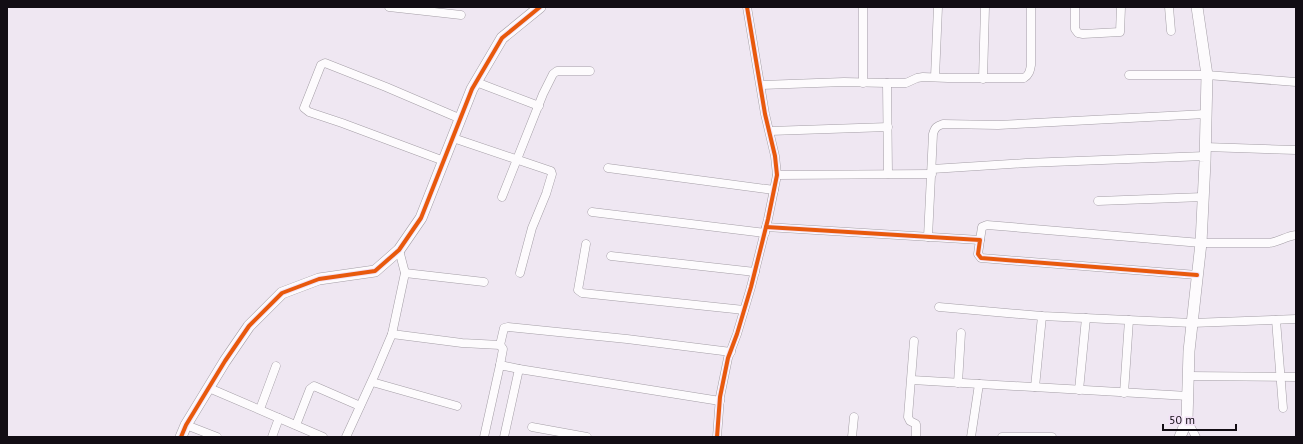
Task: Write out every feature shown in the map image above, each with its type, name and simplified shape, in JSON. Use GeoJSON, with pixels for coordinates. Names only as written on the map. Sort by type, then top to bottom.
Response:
{"type":"FeatureCollection","features":[{"type":"Feature","properties":{"kind":"street"},"geometry":{"type":"LineString","coordinates":[[389,7],[461,15]]}},
{"type":"Feature","properties":{"kind":"street"},"geometry":{"type":"LineString","coordinates":[[181,437],[186,425],[225,361],[249,326],[282,293],[319,279],[375,271],[399,250],[421,218],[476,82],[502,38],[540,7]]}},
{"type":"Feature","properties":{"kind":"street"},"geometry":{"type":"LineString","coordinates":[[717,437],[720,401],[731,352],[766,230],[777,175],[747,7]]}},
{"type":"Feature","properties":{"kind":"street"},"geometry":{"type":"LineString","coordinates":[[863,7],[863,82]]}},
{"type":"Feature","properties":{"kind":"street"},"geometry":{"type":"LineString","coordinates":[[935,78],[938,7]]}},
{"type":"Feature","properties":{"kind":"street"},"geometry":{"type":"LineString","coordinates":[[983,79],[985,7]]}},
{"type":"Feature","properties":{"kind":"street"},"geometry":{"type":"LineString","coordinates":[[761,85],[844,82],[887,83],[906,82],[923,77],[983,79],[1024,78],[1027,77],[1031,65],[1030,7]]}},
{"type":"Feature","properties":{"kind":"street"},"geometry":{"type":"LineString","coordinates":[[1075,7],[1075,29],[1078,33],[1083,34],[1120,32],[1122,7]]}},
{"type":"Feature","properties":{"kind":"street"},"geometry":{"type":"LineString","coordinates":[[1169,7],[1171,31]]}},
{"type":"Feature","properties":{"kind":"street"},"geometry":{"type":"LineString","coordinates":[[1180,437],[1187,420],[1189,351],[1201,243],[1205,151],[1207,75],[1197,7]]}},
{"type":"Feature","properties":{"kind":"street"},"geometry":{"type":"LineString","coordinates":[[444,161],[309,112],[304,108],[321,65],[325,63],[461,119]]}},
{"type":"Feature","properties":{"kind":"street"},"geometry":{"type":"LineString","coordinates":[[502,197],[516,160],[553,74],[555,72],[590,70]]}},
{"type":"Feature","properties":{"kind":"street"},"geometry":{"type":"LineString","coordinates":[[1129,75],[1207,75],[1296,82]]}},
{"type":"Feature","properties":{"kind":"street"},"geometry":{"type":"LineString","coordinates":[[476,82],[539,106]]}},
{"type":"Feature","properties":{"kind":"street"},"geometry":{"type":"LineString","coordinates":[[887,83],[888,174]]}},
{"type":"Feature","properties":{"kind":"street"},"geometry":{"type":"LineString","coordinates":[[928,237],[934,129],[937,126],[943,124],[998,125],[1206,114]]}},
{"type":"Feature","properties":{"kind":"street"},"geometry":{"type":"LineString","coordinates":[[770,131],[888,128]]}},
{"type":"Feature","properties":{"kind":"street"},"geometry":{"type":"LineString","coordinates":[[453,138],[551,171],[552,174],[546,194],[532,228],[520,273]]}},
{"type":"Feature","properties":{"kind":"street"},"geometry":{"type":"LineString","coordinates":[[777,175],[932,172],[1026,163],[1205,151],[1296,150]]}},
{"type":"Feature","properties":{"kind":"street"},"geometry":{"type":"LineString","coordinates":[[608,168],[774,190]]}},
{"type":"Feature","properties":{"kind":"street"},"geometry":{"type":"LineString","coordinates":[[1098,201],[1203,197]]}},
{"type":"Feature","properties":{"kind":"street"},"geometry":{"type":"LineString","coordinates":[[592,212],[766,230],[980,240]]}},
{"type":"Feature","properties":{"kind":"street"},"geometry":{"type":"LineString","coordinates":[[1197,275],[981,258],[978,254],[982,228],[987,225],[1201,243],[1269,243],[1296,235]]}},
{"type":"Feature","properties":{"kind":"street"},"geometry":{"type":"LineString","coordinates":[[586,244],[578,290],[582,294],[744,310]]}},
{"type":"Feature","properties":{"kind":"street"},"geometry":{"type":"LineString","coordinates":[[346,437],[372,382],[392,334],[405,273],[399,250]]}},
{"type":"Feature","properties":{"kind":"street"},"geometry":{"type":"LineString","coordinates":[[611,256],[755,272]]}},
{"type":"Feature","properties":{"kind":"street"},"geometry":{"type":"LineString","coordinates":[[405,273],[484,282]]}},
{"type":"Feature","properties":{"kind":"street"},"geometry":{"type":"LineString","coordinates":[[939,306],[1042,316],[1192,323],[1296,319]]}},
{"type":"Feature","properties":{"kind":"street"},"geometry":{"type":"LineString","coordinates":[[1035,387],[1042,316]]}},
{"type":"Feature","properties":{"kind":"street"},"geometry":{"type":"LineString","coordinates":[[1079,390],[1086,318]]}},
{"type":"Feature","properties":{"kind":"street"},"geometry":{"type":"LineString","coordinates":[[1124,393],[1129,320]]}},
{"type":"Feature","properties":{"kind":"street"},"geometry":{"type":"LineString","coordinates":[[1276,320],[1283,408]]}},
{"type":"Feature","properties":{"kind":"street"},"geometry":{"type":"LineString","coordinates":[[484,437],[503,350],[500,345],[502,330],[504,328],[508,327],[731,352]]}},
{"type":"Feature","properties":{"kind":"street"},"geometry":{"type":"LineString","coordinates":[[958,383],[960,333]]}},
{"type":"Feature","properties":{"kind":"street"},"geometry":{"type":"LineString","coordinates":[[392,334],[462,343],[500,345]]}},
{"type":"Feature","properties":{"kind":"street"},"geometry":{"type":"LineString","coordinates":[[914,341],[908,417],[910,421],[916,424],[916,437]]}},
{"type":"Feature","properties":{"kind":"street"},"geometry":{"type":"LineString","coordinates":[[500,365],[720,401]]}},
{"type":"Feature","properties":{"kind":"street"},"geometry":{"type":"LineString","coordinates":[[260,409],[276,366]]}},
{"type":"Feature","properties":{"kind":"street"},"geometry":{"type":"LineString","coordinates":[[504,437],[519,369]]}},
{"type":"Feature","properties":{"kind":"street"},"geometry":{"type":"LineString","coordinates":[[1188,376],[1296,377]]}},
{"type":"Feature","properties":{"kind":"street"},"geometry":{"type":"LineString","coordinates":[[912,380],[1188,396]]}},
{"type":"Feature","properties":{"kind":"street"},"geometry":{"type":"LineString","coordinates":[[372,382],[457,406]]}},
{"type":"Feature","properties":{"kind":"street"},"geometry":{"type":"LineString","coordinates":[[971,437],[979,384]]}},
{"type":"Feature","properties":{"kind":"street"},"geometry":{"type":"LineString","coordinates":[[296,425],[310,389],[314,386],[360,406]]}},
{"type":"Feature","properties":{"kind":"street"},"geometry":{"type":"LineString","coordinates":[[209,388],[320,436]]}},
{"type":"Feature","properties":{"kind":"street"},"geometry":{"type":"LineString","coordinates":[[852,437],[854,417]]}},
{"type":"Feature","properties":{"kind":"street"},"geometry":{"type":"LineString","coordinates":[[272,437],[279,418]]}},
{"type":"Feature","properties":{"kind":"street"},"geometry":{"type":"LineString","coordinates":[[1187,420],[1196,437]]}},
{"type":"Feature","properties":{"kind":"street"},"geometry":{"type":"LineString","coordinates":[[186,425],[217,437]]}},
{"type":"Feature","properties":{"kind":"street"},"geometry":{"type":"LineString","coordinates":[[532,427],[587,437]]}},
{"type":"Feature","properties":{"kind":"street"},"geometry":{"type":"LineString","coordinates":[[1002,436],[1052,437]]}},
{"type":"Feature","properties":{"kind":"cycle path"},"geometry":{"type":"LineString","coordinates":[[181,437],[186,425],[225,361],[249,326],[282,293],[319,279],[375,271],[399,250],[421,218],[472,89],[502,38],[540,7]]}},
{"type":"Feature","properties":{"kind":"cycle path"},"geometry":{"type":"LineString","coordinates":[[717,437],[720,397],[728,358],[751,287],[777,175],[775,156],[765,114],[747,7]]}},
{"type":"Feature","properties":{"kind":"cycle path"},"geometry":{"type":"LineString","coordinates":[[766,227],[980,240],[978,254],[981,258],[1197,275]]}}]}
